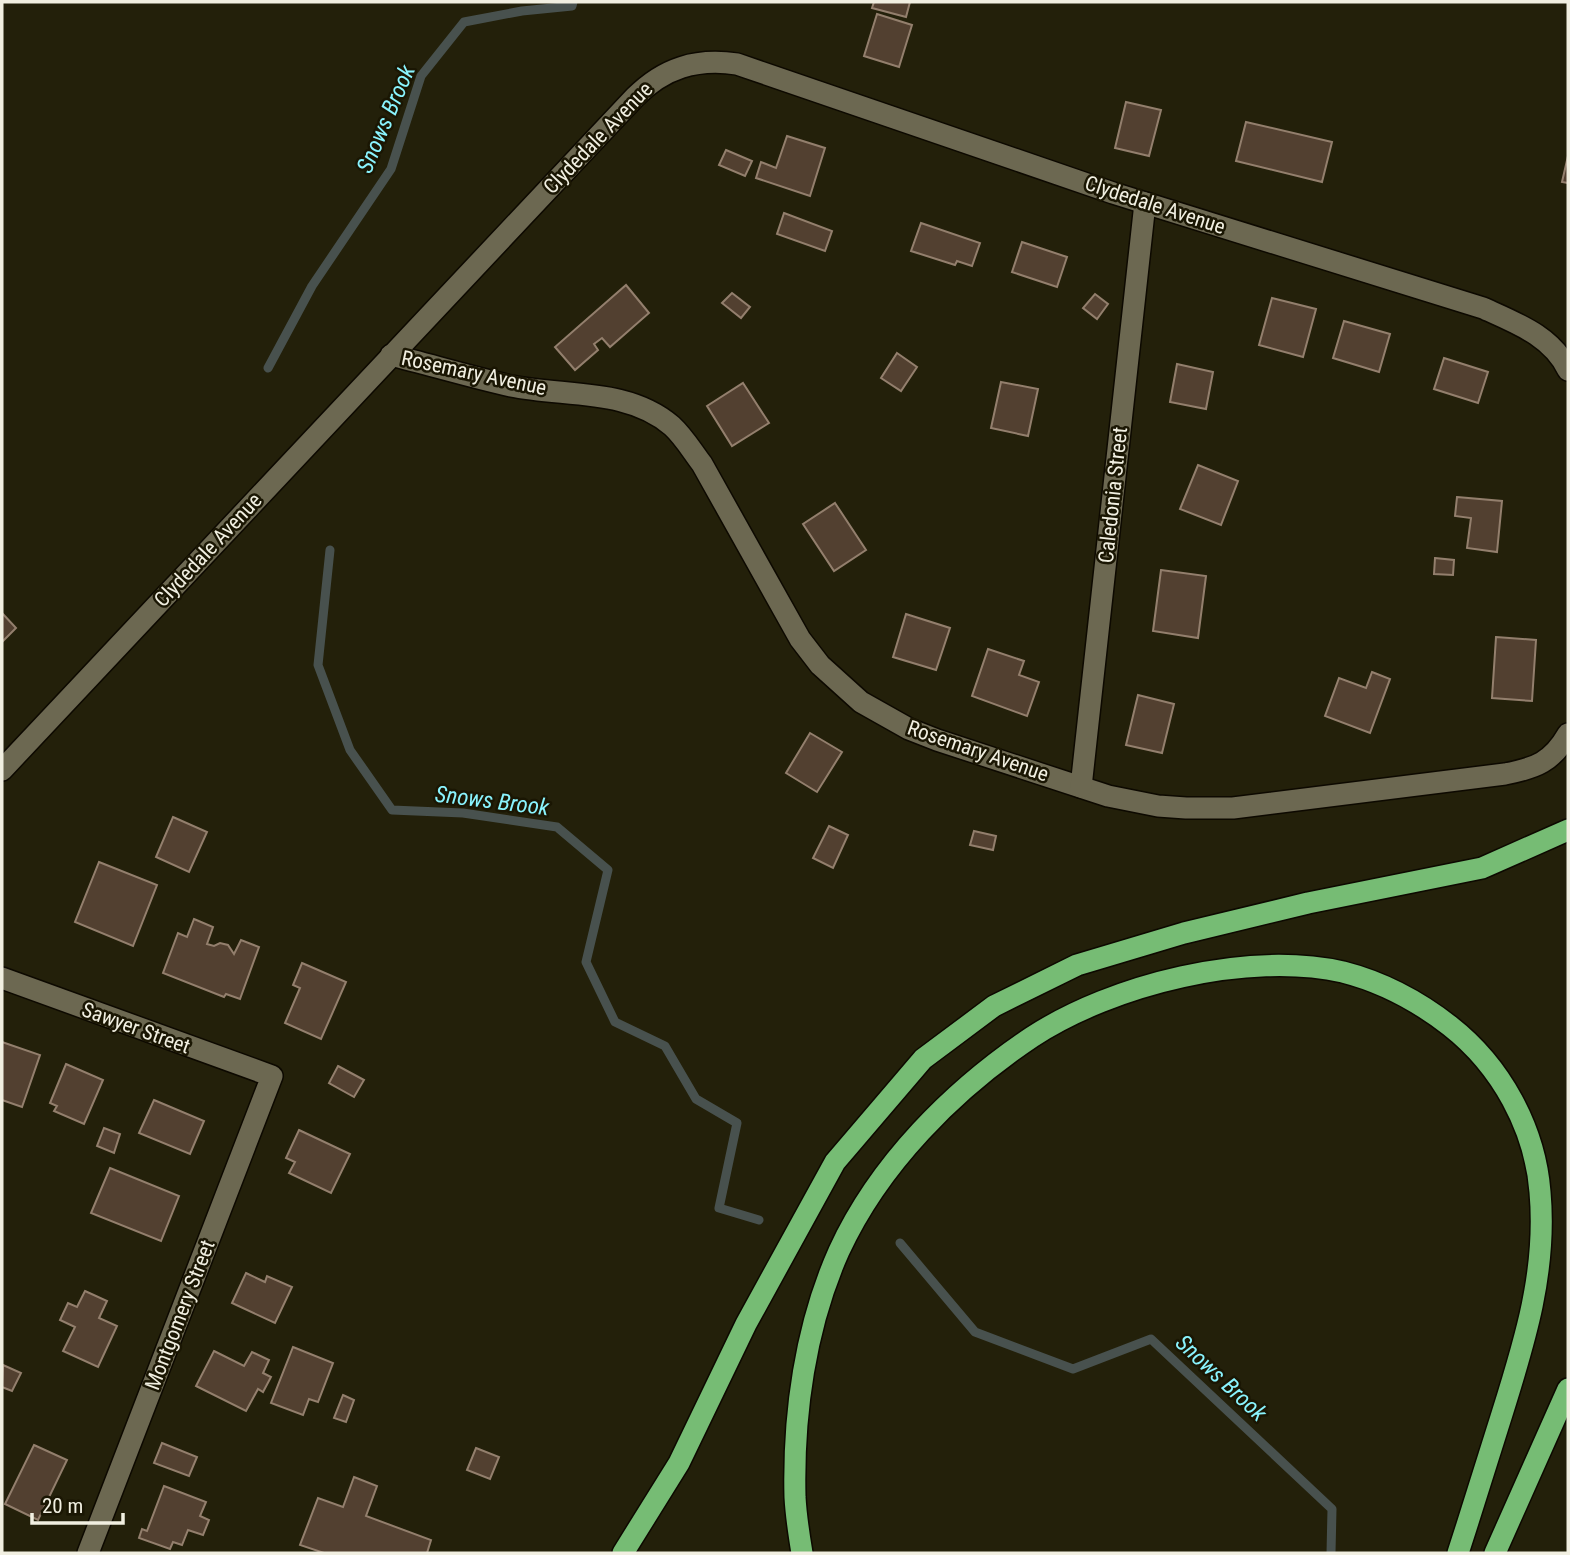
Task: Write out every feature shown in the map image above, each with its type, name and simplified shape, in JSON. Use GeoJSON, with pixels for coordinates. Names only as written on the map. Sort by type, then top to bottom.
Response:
{"type":"FeatureCollection","features":[{"type":"Feature","properties":{"kind":"highway"},"geometry":{"type":"LineString","coordinates":[[623,1553],[679,1463],[746,1324],[835,1162],[923,1059],[993,1006],[1077,965],[1221,924],[1308,903],[1482,868],[1568,830]]}},
{"type":"Feature","properties":{"kind":"highway"},"geometry":{"type":"LineString","coordinates":[[802,1553],[795,1501],[796,1448],[800,1399],[814,1327],[839,1251],[863,1208],[893,1166],[925,1127],[959,1094],[1045,1030],[1120,994],[1203,972],[1276,965],[1307,966],[1344,973],[1386,987],[1434,1013],[1462,1035],[1485,1059],[1521,1115],[1533,1149],[1540,1187],[1542,1226],[1532,1316],[1458,1553]]}},
{"type":"Feature","properties":{"kind":"highway"},"geometry":{"type":"LineString","coordinates":[[1495,1553],[1568,1389]]}},
{"type":"Feature","properties":{"kind":"street","name":"Clydedale Avenue"},"geometry":{"type":"LineString","coordinates":[[2,769],[653,80],[680,68],[713,61],[737,65],[1145,203],[1483,309],[1540,337],[1554,348],[1568,370]]}},
{"type":"Feature","properties":{"kind":"street","name":"Caledonia Street"},"geometry":{"type":"LineString","coordinates":[[1081,787],[1145,203]]}},
{"type":"Feature","properties":{"kind":"street","name":"Rosemary Avenue"},"geometry":{"type":"LineString","coordinates":[[391,355],[513,386],[613,398],[653,413],[684,438],[702,464],[800,639],[841,686],[860,702],[909,729],[937,740],[1108,796],[1158,806],[1233,808],[1505,774],[1531,768],[1553,756],[1568,733]]}},
{"type":"Feature","properties":{"kind":"street","name":"Sawyer Street"},"geometry":{"type":"LineString","coordinates":[[2,978],[272,1076]]}},
{"type":"Feature","properties":{"kind":"street","name":"Montgomery Street"},"geometry":{"type":"LineString","coordinates":[[88,1553],[272,1076]]}},
{"type":"Feature","properties":{"kind":"building"},"geometry":{"type":"Polygon","coordinates":[[[874,2],[910,2],[906,17],[872,8],[874,2]]]}},
{"type":"Feature","properties":{"kind":"building"},"geometry":{"type":"Polygon","coordinates":[[[877,14],[912,25],[899,67],[864,56],[877,14]]]}},
{"type":"Feature","properties":{"kind":"building"},"geometry":{"type":"Polygon","coordinates":[[[1126,102],[1161,110],[1149,156],[1115,148],[1126,102]]]}},
{"type":"Feature","properties":{"kind":"building"},"geometry":{"type":"Polygon","coordinates":[[[1246,122],[1332,142],[1322,182],[1236,161],[1246,122]]]}},
{"type":"Feature","properties":{"kind":"building"},"geometry":{"type":"Polygon","coordinates":[[[787,136],[825,148],[810,196],[756,178],[761,162],[776,168],[787,136]]]}},
{"type":"Feature","properties":{"kind":"building"},"geometry":{"type":"Polygon","coordinates":[[[726,150],[752,161],[745,176],[719,165],[726,150]]]}},
{"type":"Feature","properties":{"kind":"building"},"geometry":{"type":"Polygon","coordinates":[[[1568,156],[1568,183],[1562,182],[1568,156]]]}},
{"type":"Feature","properties":{"kind":"building"},"geometry":{"type":"Polygon","coordinates":[[[784,213],[832,231],[825,251],[777,234],[784,213]]]}},
{"type":"Feature","properties":{"kind":"building"},"geometry":{"type":"Polygon","coordinates":[[[921,223],[980,243],[972,266],[957,261],[955,265],[911,251],[921,223]]]}},
{"type":"Feature","properties":{"kind":"building"},"geometry":{"type":"Polygon","coordinates":[[[1022,242],[1067,257],[1057,287],[1012,272],[1022,242]]]}},
{"type":"Feature","properties":{"kind":"building"},"geometry":{"type":"Polygon","coordinates":[[[626,285],[649,313],[610,347],[602,338],[594,344],[598,350],[575,370],[555,347],[626,285]]]}},
{"type":"Feature","properties":{"kind":"building"},"geometry":{"type":"Polygon","coordinates":[[[732,293],[750,307],[741,318],[722,303],[732,293]]]}},
{"type":"Feature","properties":{"kind":"building"},"geometry":{"type":"Polygon","coordinates":[[[1095,294],[1108,304],[1097,319],[1083,308],[1095,294]]]}},
{"type":"Feature","properties":{"kind":"building"},"geometry":{"type":"Polygon","coordinates":[[[1272,298],[1316,309],[1303,357],[1259,345],[1272,298]]]}},
{"type":"Feature","properties":{"kind":"building"},"geometry":{"type":"Polygon","coordinates":[[[1344,321],[1390,334],[1379,372],[1333,358],[1344,321]]]}},
{"type":"Feature","properties":{"kind":"building"},"geometry":{"type":"Polygon","coordinates":[[[897,353],[917,367],[901,391],[881,378],[897,353]]]}},
{"type":"Feature","properties":{"kind":"building"},"geometry":{"type":"Polygon","coordinates":[[[1444,358],[1488,372],[1478,403],[1434,389],[1444,358]]]}},
{"type":"Feature","properties":{"kind":"building"},"geometry":{"type":"Polygon","coordinates":[[[1177,364],[1213,372],[1206,409],[1170,402],[1177,364]]]}},
{"type":"Feature","properties":{"kind":"building"},"geometry":{"type":"Polygon","coordinates":[[[1001,382],[1038,389],[1028,436],[991,428],[1001,382]]]}},
{"type":"Feature","properties":{"kind":"building"},"geometry":{"type":"Polygon","coordinates":[[[743,383],[769,423],[732,446],[707,406],[743,383]]]}},
{"type":"Feature","properties":{"kind":"building"},"geometry":{"type":"Polygon","coordinates":[[[1198,465],[1238,481],[1221,525],[1180,509],[1198,465]]]}},
{"type":"Feature","properties":{"kind":"building"},"geometry":{"type":"Polygon","coordinates":[[[1457,497],[1502,501],[1497,552],[1467,548],[1471,518],[1455,516],[1457,497]]]}},
{"type":"Feature","properties":{"kind":"building"},"geometry":{"type":"Polygon","coordinates":[[[835,503],[866,550],[834,571],[803,524],[835,503]]]}},
{"type":"Feature","properties":{"kind":"building"},"geometry":{"type":"Polygon","coordinates":[[[1435,558],[1454,560],[1453,575],[1434,574],[1435,558]]]}},
{"type":"Feature","properties":{"kind":"building"},"geometry":{"type":"Polygon","coordinates":[[[1161,570],[1206,576],[1198,638],[1153,631],[1161,570]]]}},
{"type":"Feature","properties":{"kind":"building"},"geometry":{"type":"Polygon","coordinates":[[[2,613],[16,628],[2,642],[2,613]]]}},
{"type":"Feature","properties":{"kind":"building"},"geometry":{"type":"Polygon","coordinates":[[[906,614],[950,628],[936,670],[893,657],[906,614]]]}},
{"type":"Feature","properties":{"kind":"building"},"geometry":{"type":"Polygon","coordinates":[[[1496,637],[1536,640],[1532,701],[1492,698],[1496,637]]]}},
{"type":"Feature","properties":{"kind":"building"},"geometry":{"type":"Polygon","coordinates":[[[988,649],[1024,661],[1019,675],[1039,682],[1027,716],[972,696],[988,649]]]}},
{"type":"Feature","properties":{"kind":"building"},"geometry":{"type":"Polygon","coordinates":[[[1372,672],[1390,679],[1370,733],[1325,716],[1339,678],[1366,688],[1372,672]]]}},
{"type":"Feature","properties":{"kind":"building"},"geometry":{"type":"Polygon","coordinates":[[[1138,695],[1174,704],[1162,753],[1126,745],[1138,695]]]}},
{"type":"Feature","properties":{"kind":"building"},"geometry":{"type":"Polygon","coordinates":[[[810,733],[842,752],[817,792],[786,773],[810,733]]]}},
{"type":"Feature","properties":{"kind":"building"},"geometry":{"type":"Polygon","coordinates":[[[173,817],[207,832],[189,872],[156,857],[173,817]]]}},
{"type":"Feature","properties":{"kind":"building"},"geometry":{"type":"Polygon","coordinates":[[[829,826],[848,835],[833,868],[813,858],[829,826]]]}},
{"type":"Feature","properties":{"kind":"building"},"geometry":{"type":"Polygon","coordinates":[[[974,831],[996,836],[993,850],[970,845],[974,831]]]}},
{"type":"Feature","properties":{"kind":"building"},"geometry":{"type":"Polygon","coordinates":[[[99,862],[157,885],[133,946],[75,922],[99,862]]]}},
{"type":"Feature","properties":{"kind":"building"},"geometry":{"type":"Polygon","coordinates":[[[194,919],[213,927],[207,944],[228,945],[234,954],[241,940],[259,947],[240,999],[226,994],[224,997],[163,973],[178,933],[187,937],[194,919]]]}},
{"type":"Feature","properties":{"kind":"building"},"geometry":{"type":"Polygon","coordinates":[[[302,963],[346,982],[321,1039],[285,1023],[300,988],[293,985],[302,963]]]}},
{"type":"Feature","properties":{"kind":"building"},"geometry":{"type":"Polygon","coordinates":[[[2,1042],[40,1055],[22,1107],[2,1100],[2,1042]]]}},
{"type":"Feature","properties":{"kind":"building"},"geometry":{"type":"Polygon","coordinates":[[[66,1064],[103,1080],[84,1124],[54,1111],[57,1106],[50,1103],[66,1064]]]}},
{"type":"Feature","properties":{"kind":"building"},"geometry":{"type":"Polygon","coordinates":[[[338,1066],[364,1080],[354,1097],[329,1083],[338,1066]]]}},
{"type":"Feature","properties":{"kind":"building"},"geometry":{"type":"Polygon","coordinates":[[[154,1100],[204,1121],[190,1154],[139,1133],[154,1100]]]}},
{"type":"Feature","properties":{"kind":"building"},"geometry":{"type":"Polygon","coordinates":[[[104,1128],[120,1134],[114,1153],[97,1146],[104,1128]]]}},
{"type":"Feature","properties":{"kind":"building"},"geometry":{"type":"Polygon","coordinates":[[[299,1130],[350,1154],[331,1193],[289,1173],[295,1162],[286,1158],[299,1130]]]}},
{"type":"Feature","properties":{"kind":"building"},"geometry":{"type":"Polygon","coordinates":[[[110,1168],[179,1196],[161,1241],[91,1213],[110,1168]]]}},
{"type":"Feature","properties":{"kind":"building"},"geometry":{"type":"Polygon","coordinates":[[[246,1273],[265,1282],[267,1276],[292,1287],[275,1323],[232,1303],[246,1273]]]}},
{"type":"Feature","properties":{"kind":"building"},"geometry":{"type":"Polygon","coordinates":[[[85,1291],[107,1301],[99,1318],[117,1326],[98,1367],[63,1351],[75,1327],[60,1320],[68,1303],[77,1307],[85,1291]]]}},
{"type":"Feature","properties":{"kind":"building"},"geometry":{"type":"Polygon","coordinates":[[[293,1347],[333,1363],[318,1402],[309,1399],[303,1415],[271,1403],[293,1347]]]}},
{"type":"Feature","properties":{"kind":"building"},"geometry":{"type":"Polygon","coordinates":[[[214,1351],[244,1366],[252,1352],[269,1360],[263,1373],[271,1377],[263,1392],[258,1389],[246,1411],[196,1386],[214,1351]]]}},
{"type":"Feature","properties":{"kind":"building"},"geometry":{"type":"Polygon","coordinates":[[[3,1365],[21,1373],[12,1391],[2,1387],[3,1365]]]}},
{"type":"Feature","properties":{"kind":"building"},"geometry":{"type":"Polygon","coordinates":[[[343,1395],[354,1400],[346,1422],[334,1418],[343,1395]]]}},
{"type":"Feature","properties":{"kind":"building"},"geometry":{"type":"Polygon","coordinates":[[[162,1443],[197,1457],[189,1476],[154,1463],[162,1443]]]}},
{"type":"Feature","properties":{"kind":"building"},"geometry":{"type":"Polygon","coordinates":[[[34,1445],[67,1460],[38,1520],[5,1504],[34,1445]]]}},
{"type":"Feature","properties":{"kind":"building"},"geometry":{"type":"Polygon","coordinates":[[[476,1448],[499,1457],[490,1479],[467,1470],[476,1448]]]}},
{"type":"Feature","properties":{"kind":"building"},"geometry":{"type":"Polygon","coordinates":[[[354,1477],[377,1486],[366,1516],[431,1540],[427,1553],[324,1553],[300,1545],[318,1498],[343,1507],[354,1477]]]}},
{"type":"Feature","properties":{"kind":"building"},"geometry":{"type":"Polygon","coordinates":[[[164,1486],[206,1502],[200,1516],[209,1520],[203,1535],[188,1530],[182,1545],[173,1542],[170,1549],[139,1538],[142,1529],[147,1531],[164,1486]]]}},
{"type":"Feature","properties":{"kind":"waterway","name":"Snows Brook"},"geometry":{"type":"LineString","coordinates":[[268,368],[312,286],[391,169],[421,76],[464,22],[522,11],[572,6],[573,2]]}},
{"type":"Feature","properties":{"kind":"waterway","name":"Snows Brook"},"geometry":{"type":"LineString","coordinates":[[330,550],[318,665],[350,750],[392,810],[463,813],[557,827],[608,870],[586,962],[615,1022],[665,1046],[696,1099],[737,1123],[719,1208],[759,1220]]}},
{"type":"Feature","properties":{"kind":"waterway","name":"Snows Brook"},"geometry":{"type":"LineString","coordinates":[[900,1243],[975,1332],[1073,1369],[1151,1339],[1332,1509],[1331,1553]]}}]}
